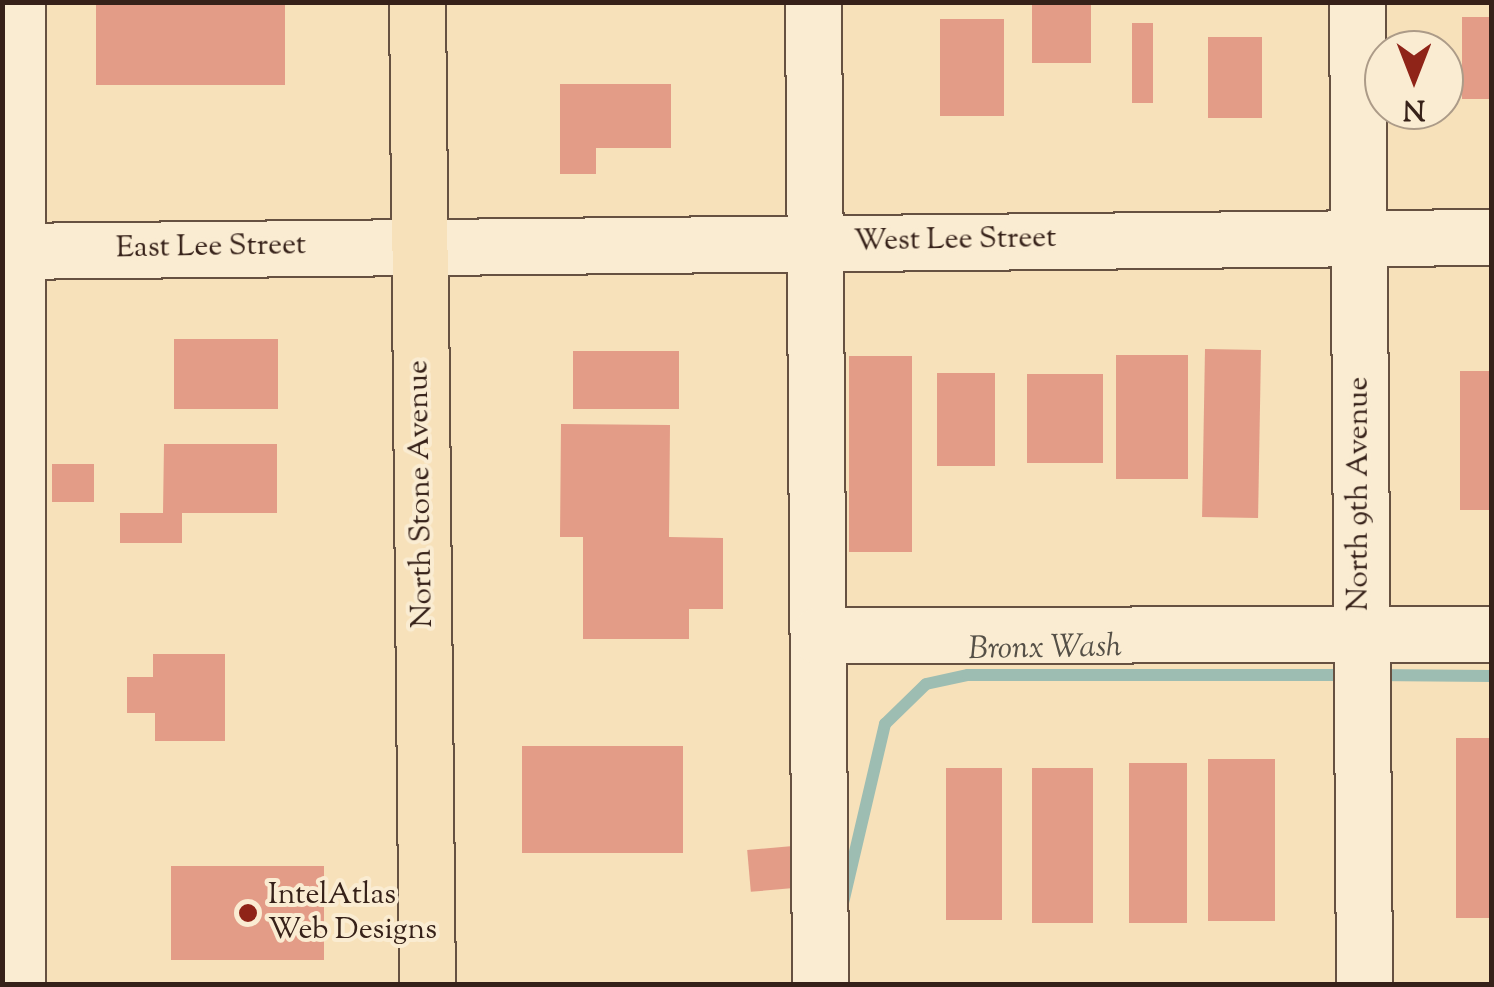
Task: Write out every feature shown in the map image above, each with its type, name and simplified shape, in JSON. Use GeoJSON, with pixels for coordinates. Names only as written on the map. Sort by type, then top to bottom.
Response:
{"type":"FeatureCollection","features":[{"type":"Feature","properties":{"kind":"main road","name":"North Stone Avenue"},"geometry":{"type":"LineString","coordinates":[[417,2],[427,984]]}},
{"type":"Feature","properties":{"kind":"street"},"geometry":{"type":"LineString","coordinates":[[17,984],[7,646],[18,2]]}},
{"type":"Feature","properties":{"kind":"street"},"geometry":{"type":"LineString","coordinates":[[813,2],[820,984]]}},
{"type":"Feature","properties":{"kind":"street","name":"North 9th Avenue"},"geometry":{"type":"LineString","coordinates":[[1357,2],[1364,984]]}},
{"type":"Feature","properties":{"kind":"street","name":"West Lee Street"},"geometry":{"type":"LineString","coordinates":[[419,246],[1359,235],[1492,237]]}},
{"type":"Feature","properties":{"kind":"street","name":"East Lee Street"},"geometry":{"type":"LineString","coordinates":[[11,251],[419,246]]}},
{"type":"Feature","properties":{"kind":"street"},"geometry":{"type":"LineString","coordinates":[[818,636],[1492,634]]}},
{"type":"Feature","properties":{"kind":"building"},"geometry":{"type":"Polygon","coordinates":[[[96,2],[285,2],[285,85],[96,85],[96,2]]]}},
{"type":"Feature","properties":{"kind":"building"},"geometry":{"type":"Polygon","coordinates":[[[1032,2],[1091,2],[1091,63],[1032,63],[1032,2]]]}},
{"type":"Feature","properties":{"kind":"building"},"geometry":{"type":"Polygon","coordinates":[[[1462,17],[1492,17],[1492,99],[1464,99],[1462,17]]]}},
{"type":"Feature","properties":{"kind":"building"},"geometry":{"type":"Polygon","coordinates":[[[940,19],[1004,19],[1004,116],[940,116],[940,19]]]}},
{"type":"Feature","properties":{"kind":"building"},"geometry":{"type":"Polygon","coordinates":[[[1132,23],[1153,23],[1153,103],[1132,103],[1132,23]]]}},
{"type":"Feature","properties":{"kind":"building"},"geometry":{"type":"Polygon","coordinates":[[[1208,37],[1262,37],[1262,118],[1208,118],[1208,37]]]}},
{"type":"Feature","properties":{"kind":"building"},"geometry":{"type":"Polygon","coordinates":[[[560,84],[671,84],[671,148],[596,148],[596,174],[560,174],[560,84]]]}},
{"type":"Feature","properties":{"kind":"building"},"geometry":{"type":"Polygon","coordinates":[[[174,339],[278,339],[278,409],[174,409],[174,339]]]}},
{"type":"Feature","properties":{"kind":"building"},"geometry":{"type":"Polygon","coordinates":[[[1205,349],[1261,350],[1258,518],[1202,517],[1205,349]]]}},
{"type":"Feature","properties":{"kind":"building"},"geometry":{"type":"Polygon","coordinates":[[[573,351],[679,351],[679,409],[573,409],[573,351]]]}},
{"type":"Feature","properties":{"kind":"building"},"geometry":{"type":"Polygon","coordinates":[[[1116,355],[1188,355],[1188,479],[1116,479],[1116,355]]]}},
{"type":"Feature","properties":{"kind":"building"},"geometry":{"type":"Polygon","coordinates":[[[849,356],[912,356],[912,552],[849,552],[849,356]]]}},
{"type":"Feature","properties":{"kind":"building"},"geometry":{"type":"Polygon","coordinates":[[[1460,371],[1492,371],[1492,510],[1460,510],[1460,371]]]}},
{"type":"Feature","properties":{"kind":"building"},"geometry":{"type":"Polygon","coordinates":[[[937,373],[995,373],[995,466],[937,466],[937,373]]]}},
{"type":"Feature","properties":{"kind":"building"},"geometry":{"type":"Polygon","coordinates":[[[1027,374],[1103,374],[1103,463],[1027,463],[1027,374]]]}},
{"type":"Feature","properties":{"kind":"building"},"geometry":{"type":"Polygon","coordinates":[[[561,424],[670,425],[669,537],[723,538],[723,609],[689,609],[689,639],[583,639],[583,537],[560,537],[561,424]]]}},
{"type":"Feature","properties":{"kind":"building"},"geometry":{"type":"Polygon","coordinates":[[[164,444],[277,444],[277,513],[182,513],[182,543],[120,543],[120,513],[163,513],[164,444]]]}},
{"type":"Feature","properties":{"kind":"building"},"geometry":{"type":"Polygon","coordinates":[[[52,464],[94,464],[94,502],[52,502],[52,464]]]}},
{"type":"Feature","properties":{"kind":"building"},"geometry":{"type":"Polygon","coordinates":[[[153,654],[225,654],[225,741],[155,741],[155,713],[127,713],[127,677],[153,677],[153,654]]]}},
{"type":"Feature","properties":{"kind":"building"},"geometry":{"type":"Polygon","coordinates":[[[1456,738],[1492,738],[1492,918],[1456,918],[1456,738]]]}},
{"type":"Feature","properties":{"kind":"building"},"geometry":{"type":"Polygon","coordinates":[[[522,746],[683,746],[683,853],[522,853],[522,746]]]}},
{"type":"Feature","properties":{"kind":"building"},"geometry":{"type":"Polygon","coordinates":[[[1208,759],[1275,759],[1275,921],[1208,921],[1208,759]]]}},
{"type":"Feature","properties":{"kind":"building"},"geometry":{"type":"Polygon","coordinates":[[[1129,763],[1187,763],[1187,923],[1129,923],[1129,763]]]}},
{"type":"Feature","properties":{"kind":"building"},"geometry":{"type":"Polygon","coordinates":[[[946,768],[1002,768],[1002,920],[946,920],[946,768]]]}},
{"type":"Feature","properties":{"kind":"building"},"geometry":{"type":"Polygon","coordinates":[[[1032,768],[1093,768],[1093,923],[1032,923],[1032,768]]]}},
{"type":"Feature","properties":{"kind":"building"},"geometry":{"type":"Polygon","coordinates":[[[793,846],[797,888],[751,892],[747,850],[793,846]]]}},
{"type":"Feature","properties":{"kind":"building","name":"IntelAtlas Web Designs"},"geometry":{"type":"Polygon","coordinates":[[[171,866],[324,866],[324,960],[171,960],[171,866]]]}},
{"type":"Feature","properties":{"kind":"waterway","name":"Bronx Wash"},"geometry":{"type":"LineString","coordinates":[[843,903],[885,724],[926,684],[968,675],[1347,675]]}},
{"type":"Feature","properties":{"kind":"waterway","name":"Bronx Wash"},"geometry":{"type":"LineString","coordinates":[[1372,675],[1492,676]]}},
{"type":"Feature","properties":{"kind":"place","name":"IntelAtlas Web Designs"},"geometry":{"type":"Point","coordinates":[248,913]}}]}
